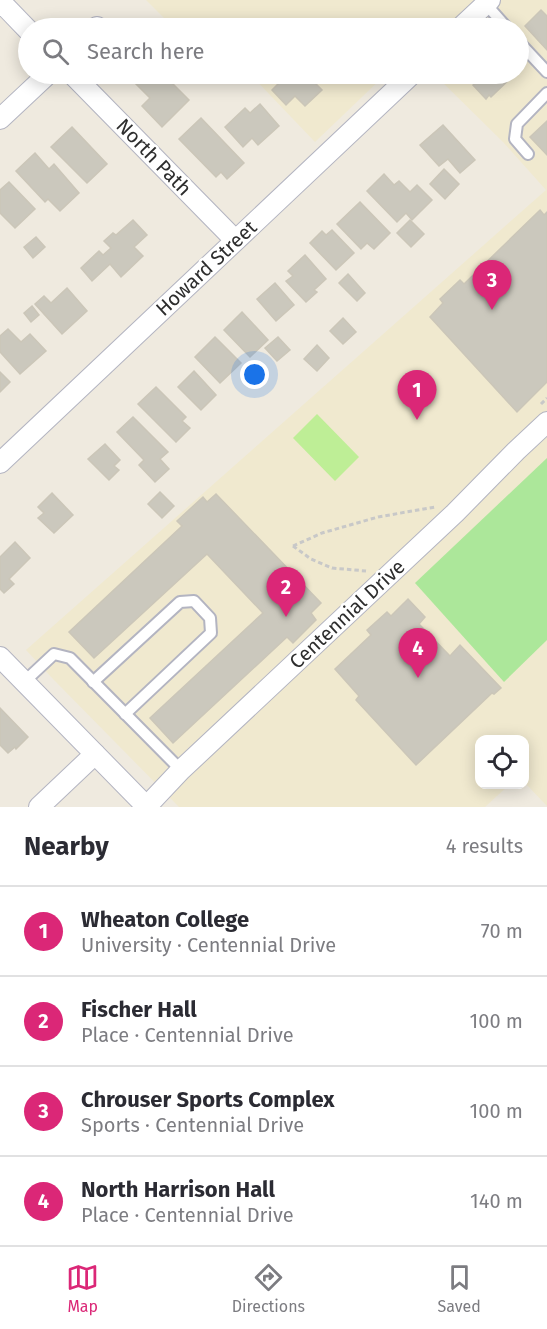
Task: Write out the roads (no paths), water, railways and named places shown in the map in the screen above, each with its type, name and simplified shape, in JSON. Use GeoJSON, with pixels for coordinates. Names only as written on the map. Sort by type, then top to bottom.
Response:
{"type":"FeatureCollection","features":[{"type":"Feature","properties":{"kind":"street"},"geometry":{"type":"LineString","coordinates":[[0,1],[18,20]]}},
{"type":"Feature","properties":{"kind":"street"},"geometry":{"type":"LineString","coordinates":[[470,18],[486,1]]}},
{"type":"Feature","properties":{"kind":"street"},"geometry":{"type":"LineString","coordinates":[[0,119],[37,84]]}},
{"type":"Feature","properties":{"kind":"street","name":"North Path"},"geometry":{"type":"LineString","coordinates":[[82,84],[236,240]]}},
{"type":"Feature","properties":{"kind":"street","name":"Howard Street"},"geometry":{"type":"LineString","coordinates":[[0,463],[401,84]]}},
{"type":"Feature","properties":{"kind":"street","name":"Centennial Drive"},"geometry":{"type":"LineString","coordinates":[[147,807],[181,770],[455,513],[547,422]]}},
{"type":"Feature","properties":{"kind":"street"},"geometry":{"type":"LineString","coordinates":[[0,657],[147,807]]}},
{"type":"Feature","properties":{"kind":"street"},"geometry":{"type":"LineString","coordinates":[[39,807],[95,754]]}},
{"type":"Feature","properties":{"kind":"lane"},"geometry":{"type":"LineString","coordinates":[[486,1],[499,18]]}},
{"type":"Feature","properties":{"kind":"lane"},"geometry":{"type":"LineString","coordinates":[[529,52],[547,72]]}},
{"type":"Feature","properties":{"kind":"lane"},"geometry":{"type":"LineString","coordinates":[[528,154],[515,139],[517,124],[547,93]]}},
{"type":"Feature","properties":{"kind":"lane"},"geometry":{"type":"LineString","coordinates":[[93,682],[180,602],[194,601],[210,618],[211,633],[125,714]]}},
{"type":"Feature","properties":{"kind":"lane"},"geometry":{"type":"LineString","coordinates":[[24,682],[54,654],[70,658],[181,770]]}},
{"type":"Feature","properties":{"kind":"place","name":"Chrouser Sports Complex"},"geometry":{"type":"Point","coordinates":[492,310]}},
{"type":"Feature","properties":{"kind":"place","name":"Wheaton College"},"geometry":{"type":"Point","coordinates":[417,420]}},
{"type":"Feature","properties":{"kind":"place","name":"Fischer Hall"},"geometry":{"type":"Point","coordinates":[286,617]}},
{"type":"Feature","properties":{"kind":"place","name":"North Harrison Hall"},"geometry":{"type":"Point","coordinates":[418,678]}}]}
